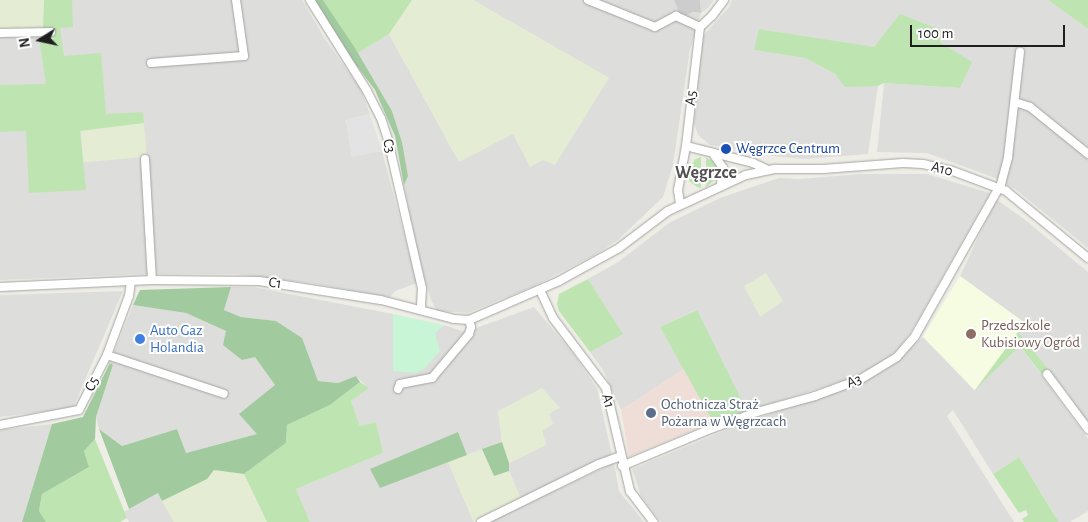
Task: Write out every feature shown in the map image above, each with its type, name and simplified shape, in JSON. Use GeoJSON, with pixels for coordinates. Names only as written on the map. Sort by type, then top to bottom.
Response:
{"type":"FeatureCollection","features":[{"type":"Feature","properties":{"kind":"street"},"geometry":{"type":"LineString","coordinates":[[151,63],[244,56],[236,0]]}},
{"type":"Feature","properties":{"kind":"street","name":"C3"},"geometry":{"type":"LineString","coordinates":[[310,0],[367,91],[381,118],[388,140],[422,288],[421,310]]}},
{"type":"Feature","properties":{"kind":"street"},"geometry":{"type":"LineString","coordinates":[[588,0],[654,26],[676,16],[700,26],[712,16],[724,0]]}},
{"type":"Feature","properties":{"kind":"street","name":"A5"},"geometry":{"type":"LineString","coordinates":[[680,204],[678,190],[686,146],[700,26]]}},
{"type":"Feature","properties":{"kind":"street"},"geometry":{"type":"LineString","coordinates":[[0,33],[51,32]]}},
{"type":"Feature","properties":{"kind":"street","name":"A3"},"geometry":{"type":"LineString","coordinates":[[622,466],[757,412],[815,396],[858,380],[897,358],[915,336],[999,188],[1006,166],[1020,52]]}},
{"type":"Feature","properties":{"kind":"street"},"geometry":{"type":"LineString","coordinates":[[1015,102],[1030,107],[1088,154]]}},
{"type":"Feature","properties":{"kind":"street","name":"A10"},"geometry":{"type":"LineString","coordinates":[[686,146],[753,163],[768,170]]}},
{"type":"Feature","properties":{"kind":"street"},"geometry":{"type":"LineString","coordinates":[[710,153],[719,159],[723,168],[721,185]]}},
{"type":"Feature","properties":{"kind":"street"},"geometry":{"type":"LineString","coordinates":[[145,159],[152,280]]}},
{"type":"Feature","properties":{"kind":"street","name":"A10"},"geometry":{"type":"LineString","coordinates":[[540,290],[619,248],[655,220],[680,204],[721,185],[768,170],[823,169],[913,163],[950,170],[1006,191],[1088,258]]}},
{"type":"Feature","properties":{"kind":"street","name":"C1"},"geometry":{"type":"LineString","coordinates":[[0,287],[152,280],[259,281],[381,300],[454,319],[469,320]]}},
{"type":"Feature","properties":{"kind":"street","name":"C5"},"geometry":{"type":"LineString","coordinates":[[0,424],[79,410],[106,355],[129,296],[131,281]]}},
{"type":"Feature","properties":{"kind":"street"},"geometry":{"type":"LineString","coordinates":[[398,389],[400,384],[432,378],[469,334],[471,327],[469,320],[540,290]]}},
{"type":"Feature","properties":{"kind":"street","name":"A1"},"geometry":{"type":"LineString","coordinates":[[540,290],[554,318],[606,388],[622,466],[630,491],[653,522]]}},
{"type":"Feature","properties":{"kind":"street"},"geometry":{"type":"LineString","coordinates":[[106,355],[224,394]]}},
{"type":"Feature","properties":{"kind":"street"},"geometry":{"type":"LineString","coordinates":[[1047,374],[1088,429]]}},
{"type":"Feature","properties":{"kind":"street"},"geometry":{"type":"LineString","coordinates":[[481,522],[599,464],[621,456]]}},
{"type":"Feature","properties":{"kind":"shaded area"},"geometry":{"type":"Polygon","coordinates":[[[0,0],[302,0],[325,39],[360,88],[370,114],[346,120],[352,156],[382,151],[417,283],[395,291],[390,297],[310,283],[235,274],[147,274],[0,280],[0,0]]]}},
{"type":"Feature","properties":{"kind":"shaded area"},"geometry":{"type":"Polygon","coordinates":[[[0,0],[44,0],[44,29],[0,29],[0,0]]]}},
{"type":"Feature","properties":{"kind":"shaded area"},"geometry":{"type":"Polygon","coordinates":[[[412,0],[473,0],[609,78],[555,165],[543,160],[530,167],[513,134],[459,162],[389,34],[412,0]]]}},
{"type":"Feature","properties":{"kind":"shaded area"},"geometry":{"type":"Polygon","coordinates":[[[473,0],[674,0],[679,12],[701,13],[690,49],[673,165],[663,197],[618,240],[593,256],[534,286],[468,313],[437,311],[431,300],[418,258],[404,185],[408,176],[402,142],[392,111],[358,53],[389,34],[459,162],[609,78],[473,0]]]}},
{"type":"Feature","properties":{"kind":"shaded area"},"geometry":{"type":"Polygon","coordinates":[[[674,0],[700,0],[701,13],[693,12],[685,16],[679,12],[674,0]]]}},
{"type":"Feature","properties":{"kind":"shaded area"},"geometry":{"type":"Polygon","coordinates":[[[700,0],[714,0],[708,8],[701,13],[700,0]]]}},
{"type":"Feature","properties":{"kind":"shaded area"},"geometry":{"type":"Polygon","coordinates":[[[732,0],[1048,0],[1088,29],[1088,248],[1015,189],[995,178],[927,153],[877,152],[884,83],[959,88],[940,42],[943,32],[875,48],[759,29],[755,50],[805,58],[835,74],[845,86],[878,86],[868,154],[804,159],[773,156],[710,145],[698,135],[694,123],[703,36],[729,7],[732,0]]]}},
{"type":"Feature","properties":{"kind":"shaded area"},"geometry":{"type":"Polygon","coordinates":[[[370,114],[382,151],[352,157],[346,119],[370,114]]]}},
{"type":"Feature","properties":{"kind":"shaded area"},"geometry":{"type":"Polygon","coordinates":[[[144,123],[147,157],[83,162],[80,129],[144,123]]]}},
{"type":"Feature","properties":{"kind":"shaded area"},"geometry":{"type":"Polygon","coordinates":[[[860,174],[927,174],[990,193],[916,324],[894,356],[850,379],[747,411],[696,310],[660,327],[684,369],[621,410],[604,372],[590,352],[622,333],[588,279],[618,262],[669,223],[720,198],[779,178],[800,179],[860,174]]]}},
{"type":"Feature","properties":{"kind":"shaded area"},"geometry":{"type":"Polygon","coordinates":[[[996,199],[1024,219],[1088,272],[1088,423],[1066,391],[1018,332],[1024,322],[960,276],[996,199]]]}},
{"type":"Feature","properties":{"kind":"shaded area"},"geometry":{"type":"Polygon","coordinates":[[[766,273],[783,301],[760,317],[744,286],[766,273]]]}},
{"type":"Feature","properties":{"kind":"shaded area","name":"Przedszkole Kubisiowy Ogród"},"geometry":{"type":"Polygon","coordinates":[[[960,276],[1025,323],[975,390],[923,337],[960,276]]]}},
{"type":"Feature","properties":{"kind":"shaded area"},"geometry":{"type":"Polygon","coordinates":[[[231,287],[254,287],[393,314],[393,370],[444,325],[465,332],[534,307],[573,353],[597,388],[612,455],[521,499],[509,471],[509,463],[546,445],[542,431],[549,414],[555,410],[498,411],[502,442],[467,455],[458,432],[380,487],[448,462],[474,522],[310,522],[296,489],[383,453],[376,422],[360,426],[351,401],[368,388],[356,376],[338,383],[318,381],[301,338],[276,321],[241,317],[224,310],[231,287]]]}},
{"type":"Feature","properties":{"kind":"shaded area"},"geometry":{"type":"Polygon","coordinates":[[[123,291],[73,408],[0,417],[0,295],[123,291]]]}},
{"type":"Feature","properties":{"kind":"shaded area"},"geometry":{"type":"Polygon","coordinates":[[[133,305],[186,313],[226,331],[255,356],[275,385],[257,434],[186,453],[177,429],[122,446],[99,429],[96,417],[113,366],[110,363],[133,305]]]}},
{"type":"Feature","properties":{"kind":"shaded area"},"geometry":{"type":"Polygon","coordinates":[[[923,337],[974,390],[1020,346],[1088,439],[1088,511],[1070,522],[1059,522],[1019,457],[993,474],[953,410],[947,416],[1014,522],[661,522],[641,496],[632,469],[733,427],[866,380],[889,367],[923,337]]]}},
{"type":"Feature","properties":{"kind":"shaded area"},"geometry":{"type":"Polygon","coordinates":[[[684,369],[713,422],[629,457],[621,410],[684,369]]]}},
{"type":"Feature","properties":{"kind":"shaded area"},"geometry":{"type":"Polygon","coordinates":[[[542,388],[560,408],[549,413],[553,424],[542,431],[546,445],[509,463],[502,442],[498,411],[542,388]]]}},
{"type":"Feature","properties":{"kind":"shaded area"},"geometry":{"type":"Polygon","coordinates":[[[52,424],[22,522],[0,522],[0,430],[52,424]]]}},
{"type":"Feature","properties":{"kind":"shaded area"},"geometry":{"type":"Polygon","coordinates":[[[482,449],[494,476],[509,471],[521,499],[473,521],[448,462],[482,449]]]}},
{"type":"Feature","properties":{"kind":"shaded area"},"geometry":{"type":"Polygon","coordinates":[[[614,463],[619,491],[644,522],[488,522],[614,463]]]}},
{"type":"Feature","properties":{"kind":"shaded area"},"geometry":{"type":"Polygon","coordinates":[[[214,470],[244,474],[267,522],[174,522],[162,501],[207,479],[214,470]]]}},
{"type":"Feature","properties":{"kind":"shaded area"},"geometry":{"type":"Polygon","coordinates":[[[158,493],[174,522],[129,522],[124,512],[158,493]]]}},
{"type":"Feature","properties":{"kind":"green space"},"geometry":{"type":"Polygon","coordinates":[[[44,0],[72,0],[73,27],[60,28],[64,56],[101,53],[106,114],[143,112],[144,123],[80,131],[86,190],[29,193],[26,131],[0,132],[0,85],[46,84],[39,37],[53,36],[53,29],[43,29],[44,0]]]}},
{"type":"Feature","properties":{"kind":"green space"},"geometry":{"type":"Polygon","coordinates":[[[314,0],[323,0],[355,48],[392,111],[402,142],[408,176],[404,185],[395,136],[375,90],[342,46],[314,0]]]}},
{"type":"Feature","properties":{"kind":"green space"},"geometry":{"type":"Polygon","coordinates":[[[323,0],[412,0],[389,34],[358,53],[323,0]]]}},
{"type":"Feature","properties":{"kind":"green space"},"geometry":{"type":"Polygon","coordinates":[[[1048,0],[1088,0],[1088,29],[1048,0]]]}},
{"type":"Feature","properties":{"kind":"green space"},"geometry":{"type":"Polygon","coordinates":[[[900,14],[943,31],[940,42],[972,62],[960,88],[884,83],[878,86],[845,87],[835,74],[805,58],[754,50],[759,29],[874,47],[900,14]]]}},
{"type":"Feature","properties":{"kind":"green space"},"geometry":{"type":"Polygon","coordinates":[[[701,157],[701,172],[693,175],[695,182],[701,180],[701,188],[689,181],[688,171],[695,159],[701,157]]]}},
{"type":"Feature","properties":{"kind":"green space"},"geometry":{"type":"Polygon","coordinates":[[[706,158],[714,161],[719,171],[717,178],[706,187],[706,158]]]}},
{"type":"Feature","properties":{"kind":"green space"},"geometry":{"type":"Polygon","coordinates":[[[588,279],[623,334],[590,352],[559,311],[557,304],[559,294],[588,279]]]}},
{"type":"Feature","properties":{"kind":"green space"},"geometry":{"type":"Polygon","coordinates":[[[231,287],[224,310],[241,317],[276,321],[302,338],[318,381],[338,383],[356,376],[360,382],[330,405],[287,425],[286,443],[244,474],[214,470],[207,479],[162,501],[158,493],[129,509],[99,429],[122,446],[177,429],[186,453],[257,434],[239,414],[275,385],[255,357],[242,360],[223,345],[226,331],[186,313],[133,305],[140,290],[231,287]]]}},
{"type":"Feature","properties":{"kind":"green space"},"geometry":{"type":"Polygon","coordinates":[[[697,310],[747,411],[713,422],[660,327],[697,310]]]}},
{"type":"Feature","properties":{"kind":"green space"},"geometry":{"type":"Polygon","coordinates":[[[393,314],[444,325],[435,333],[440,351],[423,370],[415,373],[393,371],[393,314]]]}},
{"type":"Feature","properties":{"kind":"green space"},"geometry":{"type":"Polygon","coordinates":[[[1018,332],[1049,370],[1042,375],[1020,346],[975,390],[1018,332]]]}},
{"type":"Feature","properties":{"kind":"green space"},"geometry":{"type":"Polygon","coordinates":[[[110,363],[113,365],[96,417],[95,439],[84,451],[89,467],[42,494],[39,511],[46,522],[22,522],[52,424],[83,417],[110,363]]]}},
{"type":"Feature","properties":{"kind":"green space"},"geometry":{"type":"Polygon","coordinates":[[[360,382],[369,388],[351,401],[360,426],[376,422],[383,453],[296,489],[310,522],[267,522],[244,474],[286,443],[287,425],[330,405],[360,382]]]}},
{"type":"Feature","properties":{"kind":"green space"},"geometry":{"type":"Polygon","coordinates":[[[458,432],[467,455],[380,488],[370,469],[458,432]]]}},
{"type":"Feature","properties":{"kind":"green space"},"geometry":{"type":"Polygon","coordinates":[[[95,439],[127,518],[120,522],[46,522],[39,511],[42,494],[89,467],[84,451],[95,439]]]}},
{"type":"Feature","properties":{"kind":"green space"},"geometry":{"type":"Polygon","coordinates":[[[502,442],[509,463],[509,471],[494,476],[482,449],[502,442]]]}},
{"type":"Feature","properties":{"kind":"green space"},"geometry":{"type":"Polygon","coordinates":[[[1019,457],[1059,522],[1024,522],[1022,519],[1028,515],[1026,510],[1019,513],[993,474],[1019,457]]]}},
{"type":"Feature","properties":{"kind":"place","name":"Węgrzce Centrum"},"geometry":{"type":"Point","coordinates":[726,149]}},
{"type":"Feature","properties":{"kind":"place","name":"Przedszkole Kubisiowy Ogród"},"geometry":{"type":"Point","coordinates":[971,334]}},
{"type":"Feature","properties":{"kind":"place","name":"Auto Gaz Holandia"},"geometry":{"type":"Point","coordinates":[140,339]}},
{"type":"Feature","properties":{"kind":"place","name":"Ochotnicza Straż Pożarna w Węgrzcach"},"geometry":{"type":"Point","coordinates":[651,413]}},
{"type":"Feature","properties":{"kind":"district","name":"Węgrzce"},"geometry":{"type":"Point","coordinates":[706,173]}}]}
